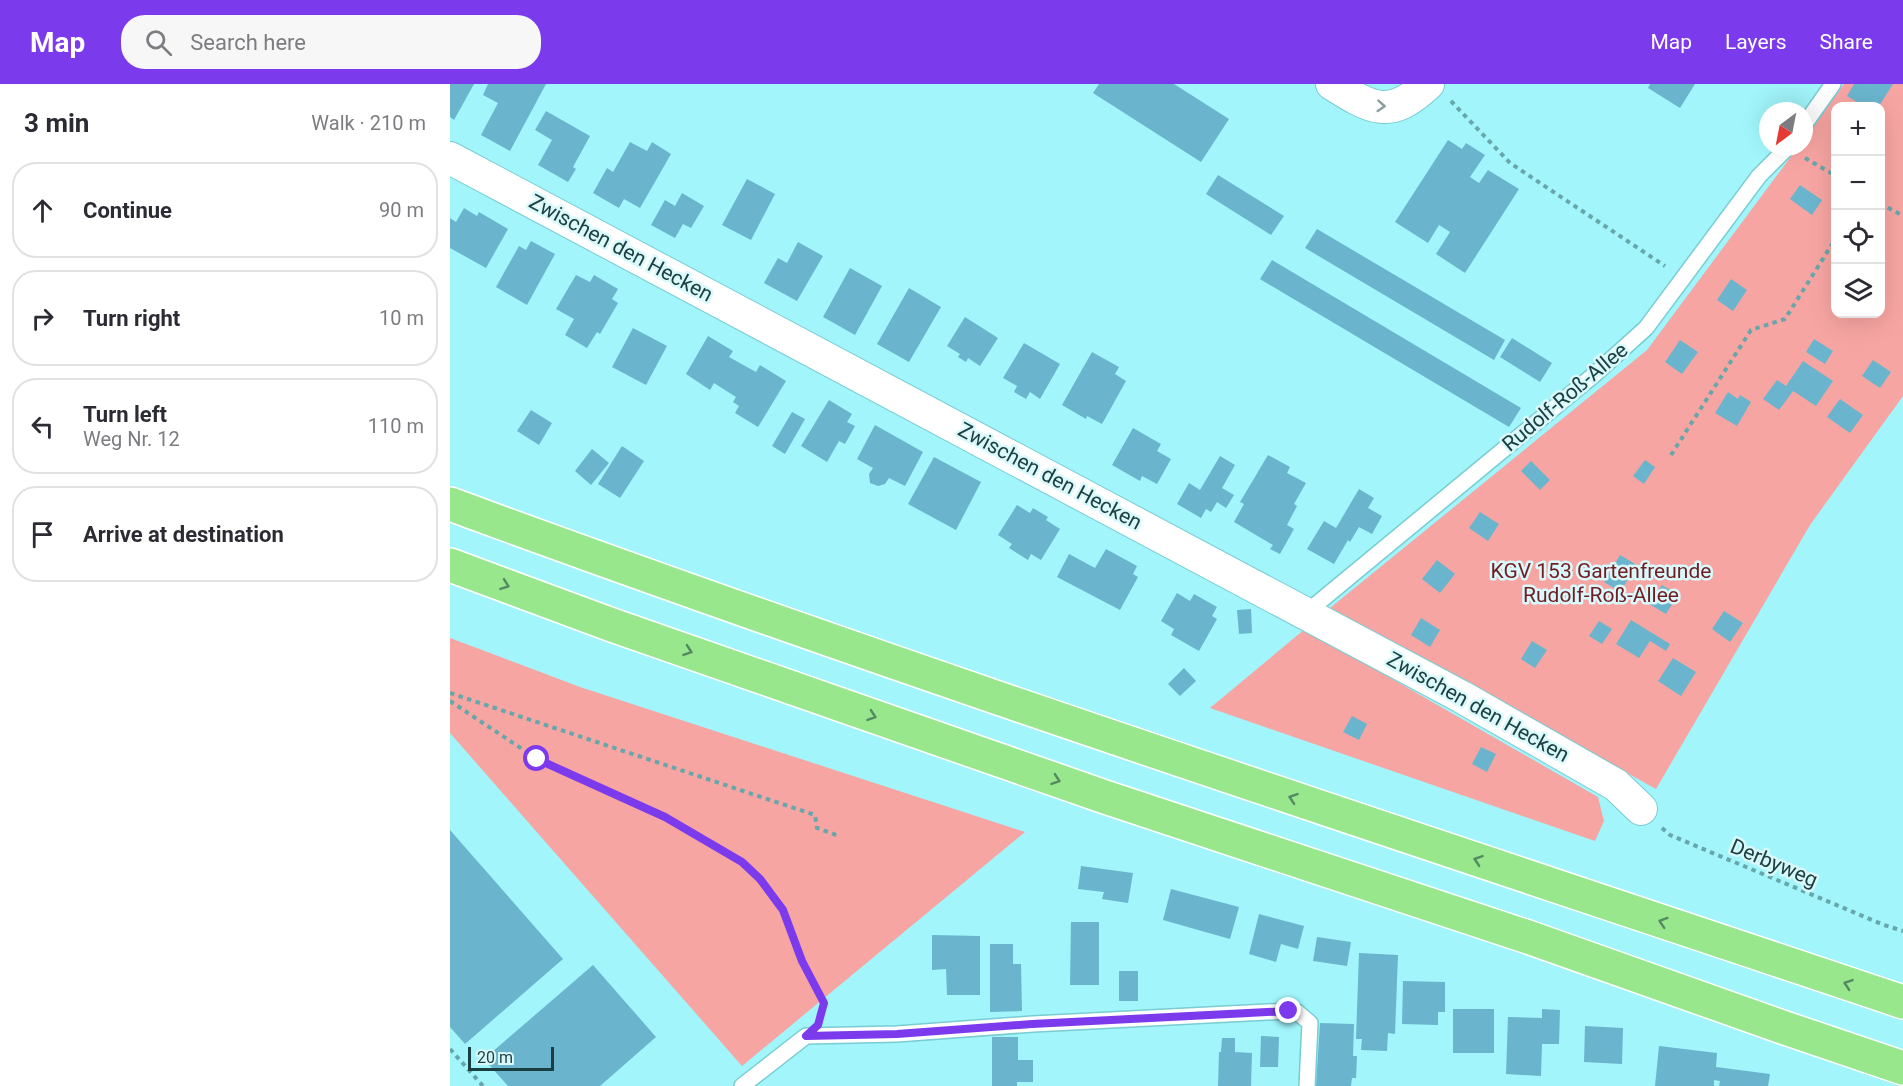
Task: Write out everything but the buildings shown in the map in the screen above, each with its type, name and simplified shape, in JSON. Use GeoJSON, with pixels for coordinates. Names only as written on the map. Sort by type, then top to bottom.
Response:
{"type":"FeatureCollection","features":[{"type":"Feature","properties":{"kind":"highway"},"geometry":{"type":"LineString","coordinates":[[450,504],[632,571],[1122,741],[1903,1002]]}},
{"type":"Feature","properties":{"kind":"highway"},"geometry":{"type":"LineString","coordinates":[[450,565],[612,625],[1105,797],[1528,937],[1903,1068]]}},
{"type":"Feature","properties":{"kind":"street"},"geometry":{"type":"LineString","coordinates":[[1332,84],[1373,107],[1396,107],[1416,96],[1439,92]]}},
{"type":"Feature","properties":{"kind":"street","name":"Zwischen den Hecken"},"geometry":{"type":"LineString","coordinates":[[450,158],[1462,697],[1616,785],[1641,809]]}},
{"type":"Feature","properties":{"kind":"lane"},"geometry":{"type":"LineString","coordinates":[[1813,112],[1833,84]]}},
{"type":"Feature","properties":{"kind":"lane","name":"Rudolf-Roß-Allee"},"geometry":{"type":"LineString","coordinates":[[1306,612],[1595,374],[1646,328],[1759,176],[1779,156]]}},
{"type":"Feature","properties":{"kind":"lane"},"geometry":{"type":"LineString","coordinates":[[742,1086],[806,1036],[897,1034],[1032,1024],[1289,1011],[1298,1012],[1310,1023],[1308,1086]]}},
{"type":"Feature","properties":{"kind":"path"},"geometry":{"type":"LineString","coordinates":[[1439,92],[1510,163],[1683,278]]}},
{"type":"Feature","properties":{"kind":"path"},"geometry":{"type":"LineString","coordinates":[[1803,156],[1831,173]]}},
{"type":"Feature","properties":{"kind":"path"},"geometry":{"type":"LineString","coordinates":[[1885,205],[1903,216]]}},
{"type":"Feature","properties":{"kind":"path"},"geometry":{"type":"LineString","coordinates":[[1671,455],[1751,330],[1785,319],[1831,246]]}},
{"type":"Feature","properties":{"kind":"path"},"geometry":{"type":"LineString","coordinates":[[450,693],[815,814],[818,828],[839,836]]}},
{"type":"Feature","properties":{"kind":"path"},"geometry":{"type":"LineString","coordinates":[[450,701],[537,759],[665,817],[742,862],[760,879],[783,910],[802,961],[824,1003],[818,1025],[806,1036]]}},
{"type":"Feature","properties":{"kind":"path","name":"Derbyweg"},"geometry":{"type":"LineString","coordinates":[[1641,809],[1670,835],[1903,931]]}},
{"type":"Feature","properties":{"kind":"path"},"geometry":{"type":"LineString","coordinates":[[450,1049],[483,1086]]}},
{"type":"Feature","properties":{"kind":"green space","name":"KGV 153 Gartenfreunde Rudolf-Roß-Allee"},"geometry":{"type":"Polygon","coordinates":[[[1844,84],[1903,84],[1903,396],[1810,525],[1656,789],[1330,608],[1647,350],[1791,156],[1813,156],[1813,127],[1844,84]]]}},
{"type":"Feature","properties":{"kind":"green space"},"geometry":{"type":"Polygon","coordinates":[[[1305,629],[1598,797],[1604,821],[1595,841],[1210,708],[1305,629]]]}},
{"type":"Feature","properties":{"kind":"green space"},"geometry":{"type":"Polygon","coordinates":[[[450,638],[580,687],[1025,832],[742,1066],[450,733],[450,638]]]}},
{"type":"Feature","properties":{"kind":"route"},"geometry":{"type":"LineString","coordinates":[[537,759],[665,817],[742,862],[760,879],[783,910],[802,961],[824,1003],[818,1025],[806,1036],[897,1034],[1032,1024],[1289,1011]]}}]}
